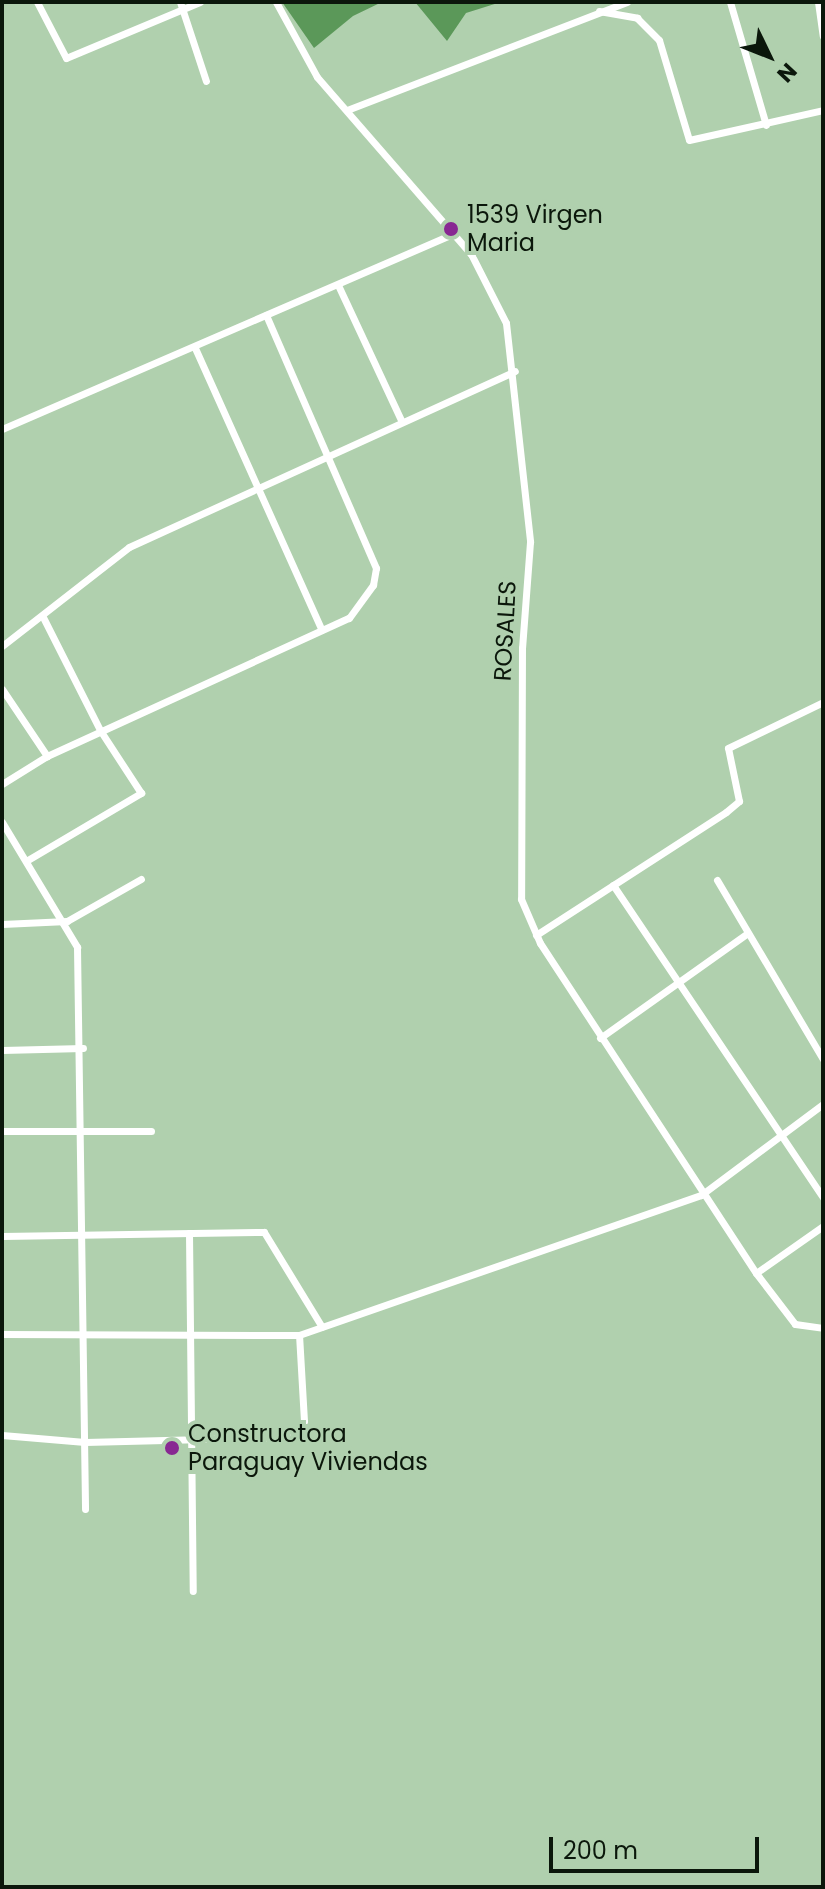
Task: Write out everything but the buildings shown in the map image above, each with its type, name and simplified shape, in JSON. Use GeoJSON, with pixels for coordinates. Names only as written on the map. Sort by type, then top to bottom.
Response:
{"type":"FeatureCollection","features":[{"type":"Feature","properties":{"kind":"street"},"geometry":{"type":"LineString","coordinates":[[37,2],[66,58],[182,5],[200,2]]}},
{"type":"Feature","properties":{"kind":"street","name":"ROSALES"},"geometry":{"type":"LineString","coordinates":[[276,2],[299,51],[455,233],[498,299],[515,371],[530,542],[522,648],[521,899],[536,935],[701,1195],[795,1324],[823,1328]]}},
{"type":"Feature","properties":{"kind":"street"},"geometry":{"type":"LineString","coordinates":[[347,110],[627,2]]}},
{"type":"Feature","properties":{"kind":"street"},"geometry":{"type":"LineString","coordinates":[[730,2],[766,125]]}},
{"type":"Feature","properties":{"kind":"street"},"geometry":{"type":"LineString","coordinates":[[818,2],[823,36]]}},
{"type":"Feature","properties":{"kind":"street"},"geometry":{"type":"LineString","coordinates":[[182,5],[206,81]]}},
{"type":"Feature","properties":{"kind":"street"},"geometry":{"type":"LineString","coordinates":[[599,11],[637,18],[659,40],[689,140],[823,110]]}},
{"type":"Feature","properties":{"kind":"street"},"geometry":{"type":"LineString","coordinates":[[2,429],[455,233]]}},
{"type":"Feature","properties":{"kind":"street"},"geometry":{"type":"LineString","coordinates":[[338,285],[402,422]]}},
{"type":"Feature","properties":{"kind":"street"},"geometry":{"type":"LineString","coordinates":[[2,784],[47,756],[100,730],[355,614],[377,577],[266,315]]}},
{"type":"Feature","properties":{"kind":"street"},"geometry":{"type":"LineString","coordinates":[[195,348],[322,630]]}},
{"type":"Feature","properties":{"kind":"street"},"geometry":{"type":"LineString","coordinates":[[2,646],[129,547],[515,371]]}},
{"type":"Feature","properties":{"kind":"street"},"geometry":{"type":"LineString","coordinates":[[26,861],[139,798],[100,730],[43,617]]}},
{"type":"Feature","properties":{"kind":"street"},"geometry":{"type":"LineString","coordinates":[[2,689],[47,756]]}},
{"type":"Feature","properties":{"kind":"street"},"geometry":{"type":"LineString","coordinates":[[536,935],[739,801],[728,748],[823,702]]}},
{"type":"Feature","properties":{"kind":"street"},"geometry":{"type":"LineString","coordinates":[[2,822],[67,921],[77,947],[83,1048],[85,1509]]}},
{"type":"Feature","properties":{"kind":"street"},"geometry":{"type":"LineString","coordinates":[[2,924],[67,921],[141,879]]}},
{"type":"Feature","properties":{"kind":"street"},"geometry":{"type":"LineString","coordinates":[[717,880],[823,1059]]}},
{"type":"Feature","properties":{"kind":"street"},"geometry":{"type":"LineString","coordinates":[[613,885],[823,1198]]}},
{"type":"Feature","properties":{"kind":"street"},"geometry":{"type":"LineString","coordinates":[[600,1038],[748,933]]}},
{"type":"Feature","properties":{"kind":"street"},"geometry":{"type":"LineString","coordinates":[[2,1050],[83,1048]]}},
{"type":"Feature","properties":{"kind":"street"},"geometry":{"type":"LineString","coordinates":[[2,1334],[299,1335],[701,1195],[823,1104]]}},
{"type":"Feature","properties":{"kind":"street"},"geometry":{"type":"LineString","coordinates":[[2,1131],[151,1131]]}},
{"type":"Feature","properties":{"kind":"street"},"geometry":{"type":"LineString","coordinates":[[756,1273],[823,1226]]}},
{"type":"Feature","properties":{"kind":"street"},"geometry":{"type":"LineString","coordinates":[[2,1236],[264,1232],[322,1327]]}},
{"type":"Feature","properties":{"kind":"street"},"geometry":{"type":"LineString","coordinates":[[189,1233],[194,1335],[190,1440],[193,1591]]}},
{"type":"Feature","properties":{"kind":"street"},"geometry":{"type":"LineString","coordinates":[[2,1435],[85,1442],[295,1437],[304,1421],[299,1335]]}},
{"type":"Feature","properties":{"kind":"green space"},"geometry":{"type":"Polygon","coordinates":[[[282,2],[382,2],[353,16],[314,48],[282,2]]]}},
{"type":"Feature","properties":{"kind":"green space"},"geometry":{"type":"Polygon","coordinates":[[[415,2],[501,2],[466,13],[447,41],[415,2]]]}},
{"type":"Feature","properties":{"kind":"place","name":"1539 Virgen Maria"},"geometry":{"type":"Point","coordinates":[451,229]}},
{"type":"Feature","properties":{"kind":"place","name":"Constructora Paraguay Viviendas"},"geometry":{"type":"Point","coordinates":[172,1448]}}]}
